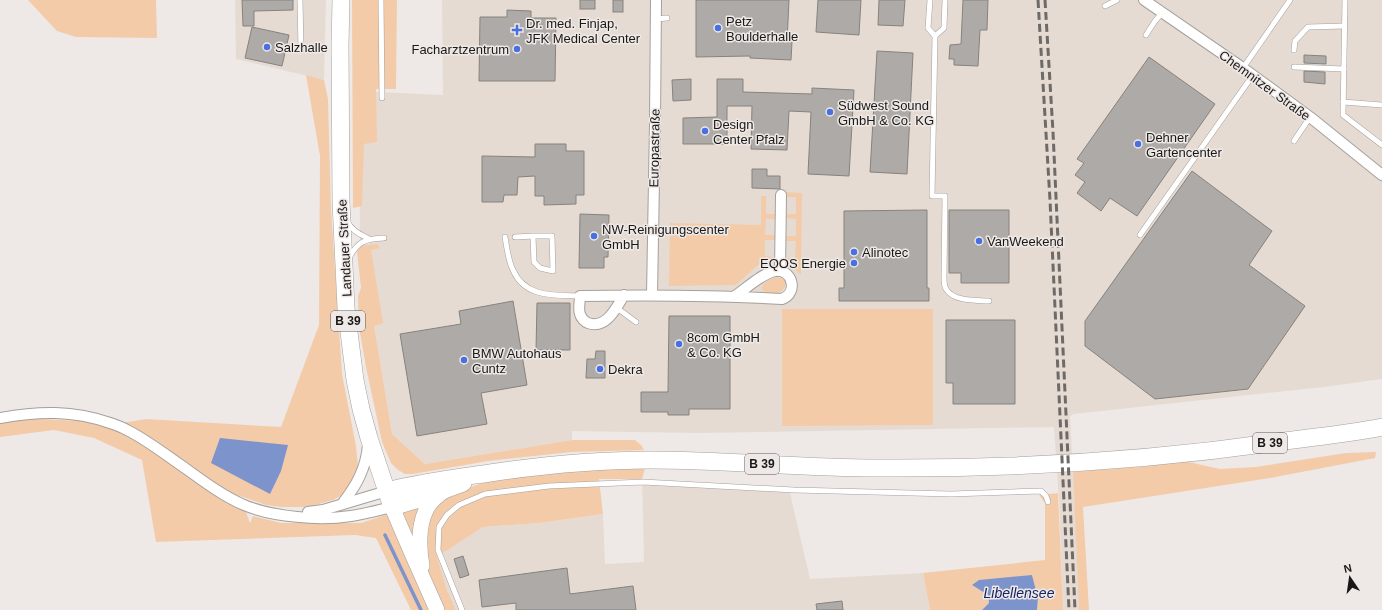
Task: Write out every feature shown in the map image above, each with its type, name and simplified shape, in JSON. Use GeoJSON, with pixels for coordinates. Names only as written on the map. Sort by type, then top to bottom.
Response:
{"type":"FeatureCollection","features":[{"type":"Feature","properties":{"kind":"main road","name":"Landauer Straße"},"geometry":{"type":"LineString","coordinates":[[341,0],[341,202],[346,308],[355,380],[361,409],[387,491]]}},
{"type":"Feature","properties":{"kind":"main road","name":"B 39"},"geometry":{"type":"LineString","coordinates":[[489,473],[445,490],[392,507],[387,491],[412,484],[525,467],[569,463],[627,460],[705,461],[874,468],[957,468],[1042,465],[1216,451],[1380,427]]}},
{"type":"Feature","properties":{"kind":"main road"},"geometry":{"type":"LineString","coordinates":[[425,583],[421,564],[420,548],[420,531],[423,517],[427,508],[434,499],[445,490]]}},
{"type":"Feature","properties":{"kind":"main road"},"geometry":{"type":"LineString","coordinates":[[392,507],[438,610]]}},
{"type":"Feature","properties":{"kind":"street","name":"Europastraße"},"geometry":{"type":"LineString","coordinates":[[652,296],[656,0]]}},
{"type":"Feature","properties":{"kind":"street","name":"Chemnitzer Straße"},"geometry":{"type":"LineString","coordinates":[[1144,0],[1253,75],[1310,117],[1382,175]]}},
{"type":"Feature","properties":{"kind":"street"},"geometry":{"type":"LineString","coordinates":[[780,271],[781,195]]}},
{"type":"Feature","properties":{"kind":"street"},"geometry":{"type":"LineString","coordinates":[[624,295],[606,320],[597,324],[588,324],[582,319],[580,314],[580,296],[624,295],[736,296],[782,299],[787,297],[791,292],[791,280],[788,275],[780,271],[766,274],[736,296]]}},
{"type":"Feature","properties":{"kind":"street"},"geometry":{"type":"LineString","coordinates":[[0,418],[48,412],[82,415],[126,429],[158,449],[210,486],[244,505],[269,512],[313,517],[350,516],[392,507]]}},
{"type":"Feature","properties":{"kind":"street"},"geometry":{"type":"LineString","coordinates":[[342,504],[353,490],[362,474],[367,456],[369,438]]}},
{"type":"Feature","properties":{"kind":"street"},"geometry":{"type":"LineString","coordinates":[[285,514],[323,510],[387,491]]}},
{"type":"Feature","properties":{"kind":"lane"},"geometry":{"type":"LineString","coordinates":[[300,0],[301,50]]}},
{"type":"Feature","properties":{"kind":"lane"},"geometry":{"type":"LineString","coordinates":[[381,0],[382,98]]}},
{"type":"Feature","properties":{"kind":"lane"},"geometry":{"type":"LineString","coordinates":[[930,0],[928,28],[935,36],[932,196],[945,196],[944,277],[946,289],[953,297],[968,300],[989,301]]}},
{"type":"Feature","properties":{"kind":"lane"},"geometry":{"type":"LineString","coordinates":[[935,36],[944,28],[945,0]]}},
{"type":"Feature","properties":{"kind":"lane"},"geometry":{"type":"LineString","coordinates":[[1105,6],[1116,0]]}},
{"type":"Feature","properties":{"kind":"lane"},"geometry":{"type":"LineString","coordinates":[[1243,68],[1290,0]]}},
{"type":"Feature","properties":{"kind":"lane"},"geometry":{"type":"LineString","coordinates":[[1345,0],[1343,115],[1382,145]]}},
{"type":"Feature","properties":{"kind":"lane"},"geometry":{"type":"LineString","coordinates":[[1146,35],[1154,21],[1162,13]]}},
{"type":"Feature","properties":{"kind":"lane"},"geometry":{"type":"LineString","coordinates":[[655,19],[667,18]]}},
{"type":"Feature","properties":{"kind":"lane"},"geometry":{"type":"LineString","coordinates":[[1294,50],[1295,40],[1308,27],[1344,26]]}},
{"type":"Feature","properties":{"kind":"lane"},"geometry":{"type":"LineString","coordinates":[[1294,67],[1344,69]]}},
{"type":"Feature","properties":{"kind":"lane"},"geometry":{"type":"LineString","coordinates":[[1140,235],[1253,75]]}},
{"type":"Feature","properties":{"kind":"lane"},"geometry":{"type":"LineString","coordinates":[[1343,102],[1382,105]]}},
{"type":"Feature","properties":{"kind":"lane"},"geometry":{"type":"LineString","coordinates":[[1294,141],[1310,117]]}},
{"type":"Feature","properties":{"kind":"lane"},"geometry":{"type":"LineString","coordinates":[[341,202],[352,229],[369,239]]}},
{"type":"Feature","properties":{"kind":"lane"},"geometry":{"type":"LineString","coordinates":[[515,237],[533,236],[552,236],[553,271],[540,268],[534,262],[533,236]]}},
{"type":"Feature","properties":{"kind":"lane"},"geometry":{"type":"LineString","coordinates":[[505,237],[513,270],[519,280],[531,291],[539,294],[580,296]]}},
{"type":"Feature","properties":{"kind":"lane"},"geometry":{"type":"LineString","coordinates":[[344,272],[349,257],[355,248],[362,242],[369,239],[384,238]]}},
{"type":"Feature","properties":{"kind":"lane"},"geometry":{"type":"LineString","coordinates":[[616,308],[636,322]]}},
{"type":"Feature","properties":{"kind":"lane"},"geometry":{"type":"LineString","coordinates":[[462,610],[438,550],[439,527],[447,515],[459,505],[485,494],[549,486],[643,482],[794,490],[951,494],[1041,491],[1046,496],[1048,502]]}},
{"type":"Feature","properties":{"kind":"shaded area"},"geometry":{"type":"Polygon","coordinates":[[[28,0],[156,0],[157,38],[76,37],[57,31],[28,0]]]}},
{"type":"Feature","properties":{"kind":"shaded area"},"geometry":{"type":"Polygon","coordinates":[[[235,0],[326,0],[324,80],[236,59],[235,0]]]}},
{"type":"Feature","properties":{"kind":"shaded area"},"geometry":{"type":"Polygon","coordinates":[[[352,0],[397,0],[396,89],[376,89],[377,142],[364,144],[362,206],[353,208],[352,0]]]}},
{"type":"Feature","properties":{"kind":"shaded area"},"geometry":{"type":"Polygon","coordinates":[[[442,0],[1382,0],[1382,379],[1324,387],[1074,414],[1070,416],[1079,610],[1063,610],[1059,499],[1054,427],[698,433],[572,431],[572,440],[425,464],[392,434],[360,247],[359,91],[443,95],[442,0]]]}},
{"type":"Feature","properties":{"kind":"shaded area"},"geometry":{"type":"Polygon","coordinates":[[[306,75],[324,80],[328,99],[331,210],[342,374],[356,446],[358,467],[354,482],[346,493],[333,500],[308,507],[281,507],[266,505],[240,496],[250,523],[253,516],[281,523],[361,523],[483,483],[530,474],[645,468],[642,479],[599,479],[603,514],[540,523],[483,527],[437,557],[447,590],[456,610],[411,610],[376,538],[355,535],[156,542],[142,460],[94,438],[54,430],[0,437],[0,422],[20,418],[122,423],[146,419],[281,427],[319,325],[320,156],[306,75]]]}},
{"type":"Feature","properties":{"kind":"shaded area"},"geometry":{"type":"Polygon","coordinates":[[[782,192],[802,193],[801,275],[787,262],[786,258],[795,258],[796,241],[786,241],[786,236],[796,236],[796,219],[786,218],[787,214],[796,214],[796,197],[787,197],[782,192]]]}},
{"type":"Feature","properties":{"kind":"shaded area"},"geometry":{"type":"Polygon","coordinates":[[[761,196],[766,196],[766,214],[775,214],[775,219],[766,219],[765,235],[775,235],[775,240],[765,240],[765,256],[774,257],[774,262],[765,261],[765,263],[760,263],[736,285],[669,286],[670,223],[761,225],[761,196]]]}},
{"type":"Feature","properties":{"kind":"shaded area"},"geometry":{"type":"Polygon","coordinates":[[[377,244],[380,248],[371,250],[383,323],[374,326],[392,434],[425,464],[572,440],[635,440],[644,450],[571,452],[488,461],[413,474],[405,474],[398,470],[391,463],[382,442],[359,327],[358,296],[361,288],[357,252],[360,246],[377,244]]]}},
{"type":"Feature","properties":{"kind":"shaded area"},"geometry":{"type":"Polygon","coordinates":[[[775,277],[782,278],[786,281],[784,289],[774,294],[762,290],[761,287],[766,282],[775,277]]]}},
{"type":"Feature","properties":{"kind":"shaded area"},"geometry":{"type":"Polygon","coordinates":[[[782,309],[933,309],[933,425],[782,426],[782,309]]]}},
{"type":"Feature","properties":{"kind":"shaded area"},"geometry":{"type":"Polygon","coordinates":[[[1376,452],[1375,458],[1270,478],[1083,507],[1089,610],[1079,610],[1073,471],[1111,469],[1184,461],[1220,469],[1256,467],[1346,453],[1376,452]]]}},
{"type":"Feature","properties":{"kind":"shaded area"},"geometry":{"type":"Polygon","coordinates":[[[642,479],[790,493],[810,579],[923,573],[930,610],[456,610],[447,590],[437,557],[483,527],[540,523],[603,514],[605,564],[644,562],[642,479]]]}},
{"type":"Feature","properties":{"kind":"shaded area"},"geometry":{"type":"Polygon","coordinates":[[[1058,493],[1063,610],[1037,610],[1038,598],[1032,575],[972,585],[988,595],[989,603],[982,610],[930,610],[923,573],[1045,560],[1045,503],[1039,495],[1058,493]]]}},
{"type":"Feature","properties":{"kind":"water"},"geometry":{"type":"Polygon","coordinates":[[[220,438],[288,445],[281,471],[270,494],[211,463],[220,438]]]}},
{"type":"Feature","properties":{"kind":"water","name":"Libellensee"},"geometry":{"type":"Polygon","coordinates":[[[1032,575],[1038,598],[1037,610],[982,610],[989,603],[988,595],[972,585],[979,580],[1032,575]]]}},
{"type":"Feature","properties":{"kind":"building"},"geometry":{"type":"Polygon","coordinates":[[[242,0],[293,0],[293,10],[254,11],[254,26],[243,26],[242,0]]]}},
{"type":"Feature","properties":{"kind":"building"},"geometry":{"type":"Polygon","coordinates":[[[580,0],[595,0],[595,9],[580,9],[580,0]]]}},
{"type":"Feature","properties":{"kind":"building"},"geometry":{"type":"Polygon","coordinates":[[[613,0],[623,0],[623,12],[613,12],[613,0]]]}},
{"type":"Feature","properties":{"kind":"building"},"geometry":{"type":"Polygon","coordinates":[[[696,0],[789,0],[787,42],[792,42],[791,60],[750,58],[750,56],[696,57],[696,0]]]}},
{"type":"Feature","properties":{"kind":"building"},"geometry":{"type":"Polygon","coordinates":[[[818,0],[861,0],[859,35],[816,32],[818,0]]]}},
{"type":"Feature","properties":{"kind":"building"},"geometry":{"type":"Polygon","coordinates":[[[879,0],[905,0],[903,26],[878,25],[879,0]]]}},
{"type":"Feature","properties":{"kind":"building"},"geometry":{"type":"Polygon","coordinates":[[[963,0],[988,0],[987,30],[980,30],[978,66],[954,65],[954,59],[949,59],[950,45],[961,44],[963,0]]]}},
{"type":"Feature","properties":{"kind":"building","name":"Facharztzentrum"},"geometry":{"type":"Polygon","coordinates":[[[507,10],[531,11],[531,18],[556,18],[555,81],[479,81],[480,17],[507,17],[507,10]]]}},
{"type":"Feature","properties":{"kind":"building","name":"Salzhalle"},"geometry":{"type":"Polygon","coordinates":[[[252,27],[289,35],[282,66],[245,58],[252,27]]]}},
{"type":"Feature","properties":{"kind":"building"},"geometry":{"type":"Polygon","coordinates":[[[877,51],[913,53],[907,174],[870,172],[877,51]]]}},
{"type":"Feature","properties":{"kind":"building"},"geometry":{"type":"Polygon","coordinates":[[[1304,55],[1326,56],[1326,64],[1304,63],[1304,55]]]}},
{"type":"Feature","properties":{"kind":"building","name":"Dehner Gartencenter"},"geometry":{"type":"Polygon","coordinates":[[[1149,57],[1215,104],[1137,216],[1110,198],[1101,211],[1077,193],[1085,182],[1075,175],[1084,163],[1077,159],[1149,57]]]}},
{"type":"Feature","properties":{"kind":"building"},"geometry":{"type":"Polygon","coordinates":[[[1304,71],[1325,72],[1325,84],[1304,82],[1304,71]]]}},
{"type":"Feature","properties":{"kind":"building"},"geometry":{"type":"Polygon","coordinates":[[[691,79],[691,100],[673,101],[672,80],[691,79]]]}},
{"type":"Feature","properties":{"kind":"building"},"geometry":{"type":"Polygon","coordinates":[[[717,79],[743,79],[743,92],[812,94],[812,88],[854,90],[849,176],[808,174],[811,112],[789,111],[787,150],[751,149],[752,106],[727,106],[727,144],[683,144],[683,118],[717,117],[717,79]]]}},
{"type":"Feature","properties":{"kind":"building"},"geometry":{"type":"Polygon","coordinates":[[[535,144],[566,144],[566,151],[584,151],[584,195],[576,195],[576,204],[544,205],[544,196],[535,196],[535,176],[518,177],[517,195],[504,195],[503,202],[482,202],[482,156],[535,157],[535,144]]]}},
{"type":"Feature","properties":{"kind":"building"},"geometry":{"type":"Polygon","coordinates":[[[752,169],[767,169],[767,176],[780,176],[780,189],[752,188],[752,169]]]}},
{"type":"Feature","properties":{"kind":"building"},"geometry":{"type":"Polygon","coordinates":[[[1192,171],[1272,231],[1249,265],[1305,306],[1248,389],[1155,399],[1085,346],[1085,321],[1192,171]]]}},
{"type":"Feature","properties":{"kind":"building"},"geometry":{"type":"Polygon","coordinates":[[[927,210],[927,288],[929,288],[929,301],[839,301],[839,288],[844,288],[844,211],[927,210]]]}},
{"type":"Feature","properties":{"kind":"building","name":"VanWeekend"},"geometry":{"type":"Polygon","coordinates":[[[949,210],[1009,210],[1009,283],[961,283],[961,273],[949,273],[949,210]]]}},
{"type":"Feature","properties":{"kind":"building","name":"NW-Reinigungscenter GmbH"},"geometry":{"type":"Polygon","coordinates":[[[580,214],[609,215],[608,257],[604,257],[604,268],[579,268],[580,214]]]}},
{"type":"Feature","properties":{"kind":"building","name":"BMW Autohaus Cuntz"},"geometry":{"type":"Polygon","coordinates":[[[513,301],[527,385],[481,393],[487,424],[417,436],[400,334],[461,324],[459,311],[513,301]]]}},
{"type":"Feature","properties":{"kind":"building"},"geometry":{"type":"Polygon","coordinates":[[[537,303],[570,303],[570,350],[536,350],[537,303]]]}},
{"type":"Feature","properties":{"kind":"building"},"geometry":{"type":"Polygon","coordinates":[[[669,316],[730,316],[730,409],[689,409],[689,415],[668,415],[668,412],[641,412],[641,392],[668,392],[669,316]]]}},
{"type":"Feature","properties":{"kind":"building"},"geometry":{"type":"Polygon","coordinates":[[[946,320],[1015,320],[1015,404],[953,404],[953,383],[946,383],[946,320]]]}},
{"type":"Feature","properties":{"kind":"building"},"geometry":{"type":"Polygon","coordinates":[[[596,351],[605,351],[605,378],[586,378],[587,359],[595,359],[596,351]]]}},
{"type":"Feature","properties":{"kind":"building"},"geometry":{"type":"Polygon","coordinates":[[[463,556],[469,575],[460,578],[454,559],[463,556]]]}},
{"type":"Feature","properties":{"kind":"building"},"geometry":{"type":"Polygon","coordinates":[[[567,568],[570,594],[633,586],[636,610],[516,610],[516,603],[482,607],[479,580],[567,568]]]}},
{"type":"Feature","properties":{"kind":"building"},"geometry":{"type":"Polygon","coordinates":[[[842,601],[843,610],[817,610],[816,604],[842,601]]]}},
{"type":"Feature","properties":{"kind":"waterway"},"geometry":{"type":"LineString","coordinates":[[385,535],[421,610]]}},
{"type":"Feature","properties":{"kind":"railway"},"geometry":{"type":"LineString","coordinates":[[1038,0],[1050,200],[1069,610]]}},
{"type":"Feature","properties":{"kind":"railway"},"geometry":{"type":"LineString","coordinates":[[1045,0],[1053,132],[1075,610]]}},
{"type":"Feature","properties":{"kind":"place","name":"Petz Boulderhalle"},"geometry":{"type":"Point","coordinates":[718,28]}},
{"type":"Feature","properties":{"kind":"place","name":"Dr. med. Finjap, JFK Medical Center"},"geometry":{"type":"Point","coordinates":[517,30]}},
{"type":"Feature","properties":{"kind":"place","name":"Salzhalle"},"geometry":{"type":"Point","coordinates":[267,47]}},
{"type":"Feature","properties":{"kind":"place","name":"Facharztzentrum"},"geometry":{"type":"Point","coordinates":[517,49]}},
{"type":"Feature","properties":{"kind":"place","name":"Südwest Sound GmbH & Co. KG"},"geometry":{"type":"Point","coordinates":[830,112]}},
{"type":"Feature","properties":{"kind":"place","name":"Design Center Pfalz"},"geometry":{"type":"Point","coordinates":[705,131]}},
{"type":"Feature","properties":{"kind":"place","name":"Dehner Gartencenter"},"geometry":{"type":"Point","coordinates":[1138,144]}},
{"type":"Feature","properties":{"kind":"place","name":"NW-Reinigungscenter GmbH"},"geometry":{"type":"Point","coordinates":[594,236]}},
{"type":"Feature","properties":{"kind":"place","name":"VanWeekend"},"geometry":{"type":"Point","coordinates":[979,241]}},
{"type":"Feature","properties":{"kind":"place","name":"Alinotec"},"geometry":{"type":"Point","coordinates":[854,252]}},
{"type":"Feature","properties":{"kind":"place","name":"EQOS Energie"},"geometry":{"type":"Point","coordinates":[854,263]}},
{"type":"Feature","properties":{"kind":"place","name":"8com GmbH & Co. KG"},"geometry":{"type":"Point","coordinates":[679,344]}},
{"type":"Feature","properties":{"kind":"place","name":"BMW Autohaus Cuntz"},"geometry":{"type":"Point","coordinates":[464,360]}},
{"type":"Feature","properties":{"kind":"place","name":"Dekra"},"geometry":{"type":"Point","coordinates":[600,369]}}]}
